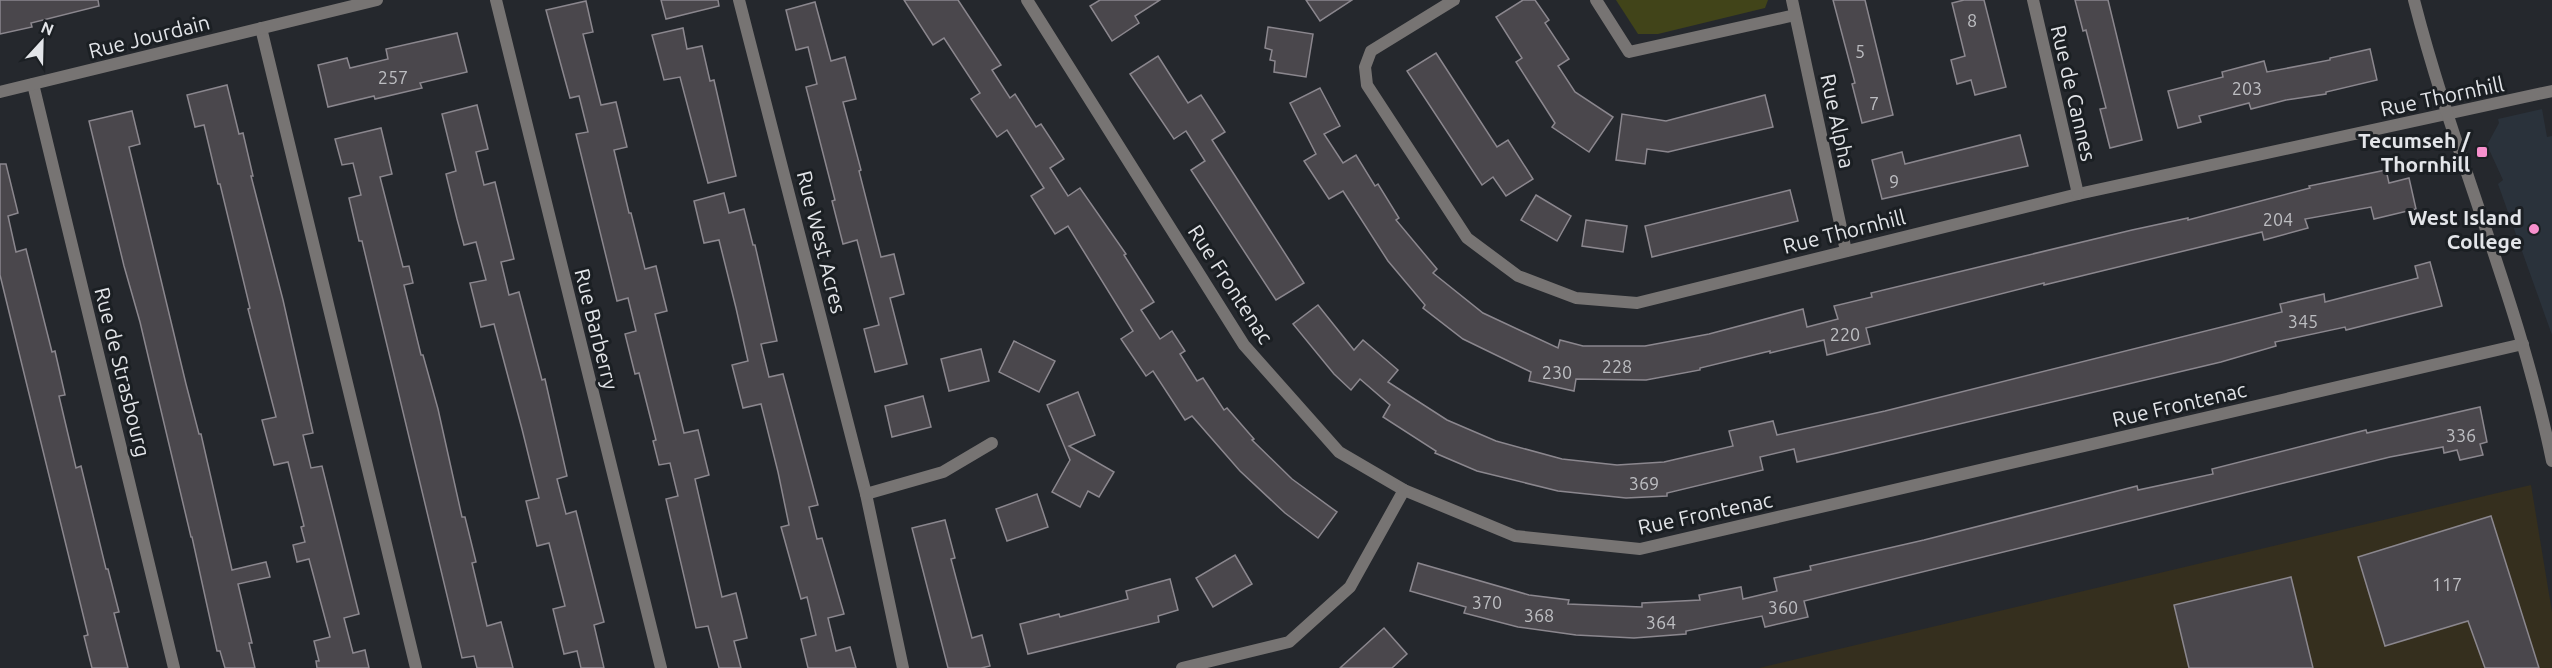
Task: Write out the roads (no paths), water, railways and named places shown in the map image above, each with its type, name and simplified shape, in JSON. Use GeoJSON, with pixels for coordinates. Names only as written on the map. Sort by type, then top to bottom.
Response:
{"type":"FeatureCollection","features":[{"type":"Feature","properties":{"kind":"street","name":"Rue Jourdain"},"geometry":{"type":"LineString","coordinates":[[0,92],[377,0]]}},
{"type":"Feature","properties":{"kind":"street","name":"Rue Barberry"},"geometry":{"type":"LineString","coordinates":[[496,0],[661,668]]}},
{"type":"Feature","properties":{"kind":"street","name":"Rue West Acres"},"geometry":{"type":"LineString","coordinates":[[739,0],[866,494],[903,668]]}},
{"type":"Feature","properties":{"kind":"street","name":"Rue Frontenac"},"geometry":{"type":"LineString","coordinates":[[1027,0],[1244,345],[1340,452],[1404,490],[1515,536],[1640,549],[2523,344]]}},
{"type":"Feature","properties":{"kind":"street","name":"Rue Thornhill"},"geometry":{"type":"LineString","coordinates":[[1454,0],[1371,51],[1365,67],[1367,85],[1467,238],[1518,276],[1576,298],[1637,303],[2078,194],[2552,91]]}},
{"type":"Feature","properties":{"kind":"street"},"geometry":{"type":"LineString","coordinates":[[1596,0],[1629,52],[1795,15]]}},
{"type":"Feature","properties":{"kind":"street","name":"Rue Alpha"},"geometry":{"type":"LineString","coordinates":[[1792,0],[1846,251]]}},
{"type":"Feature","properties":{"kind":"street","name":"Rue de Cannes"},"geometry":{"type":"LineString","coordinates":[[2033,0],[2078,194]]}},
{"type":"Feature","properties":{"kind":"street"},"geometry":{"type":"LineString","coordinates":[[2414,0],[2447,115],[2523,344],[2552,461]]}},
{"type":"Feature","properties":{"kind":"street"},"geometry":{"type":"LineString","coordinates":[[261,28],[416,668]]}},
{"type":"Feature","properties":{"kind":"street","name":"Rue de Strasbourg"},"geometry":{"type":"LineString","coordinates":[[33,84],[174,668]]}},
{"type":"Feature","properties":{"kind":"street"},"geometry":{"type":"LineString","coordinates":[[866,494],[943,472],[992,443]]}},
{"type":"Feature","properties":{"kind":"street"},"geometry":{"type":"LineString","coordinates":[[1182,668],[1289,642],[1350,587],[1404,490]]}},
{"type":"Feature","properties":{"kind":"place","name":"Tecumseh / Thornhill"},"geometry":{"type":"Point","coordinates":[2482,152]}},
{"type":"Feature","properties":{"kind":"place","name":"West Island College"},"geometry":{"type":"Point","coordinates":[2534,229]}}]}
